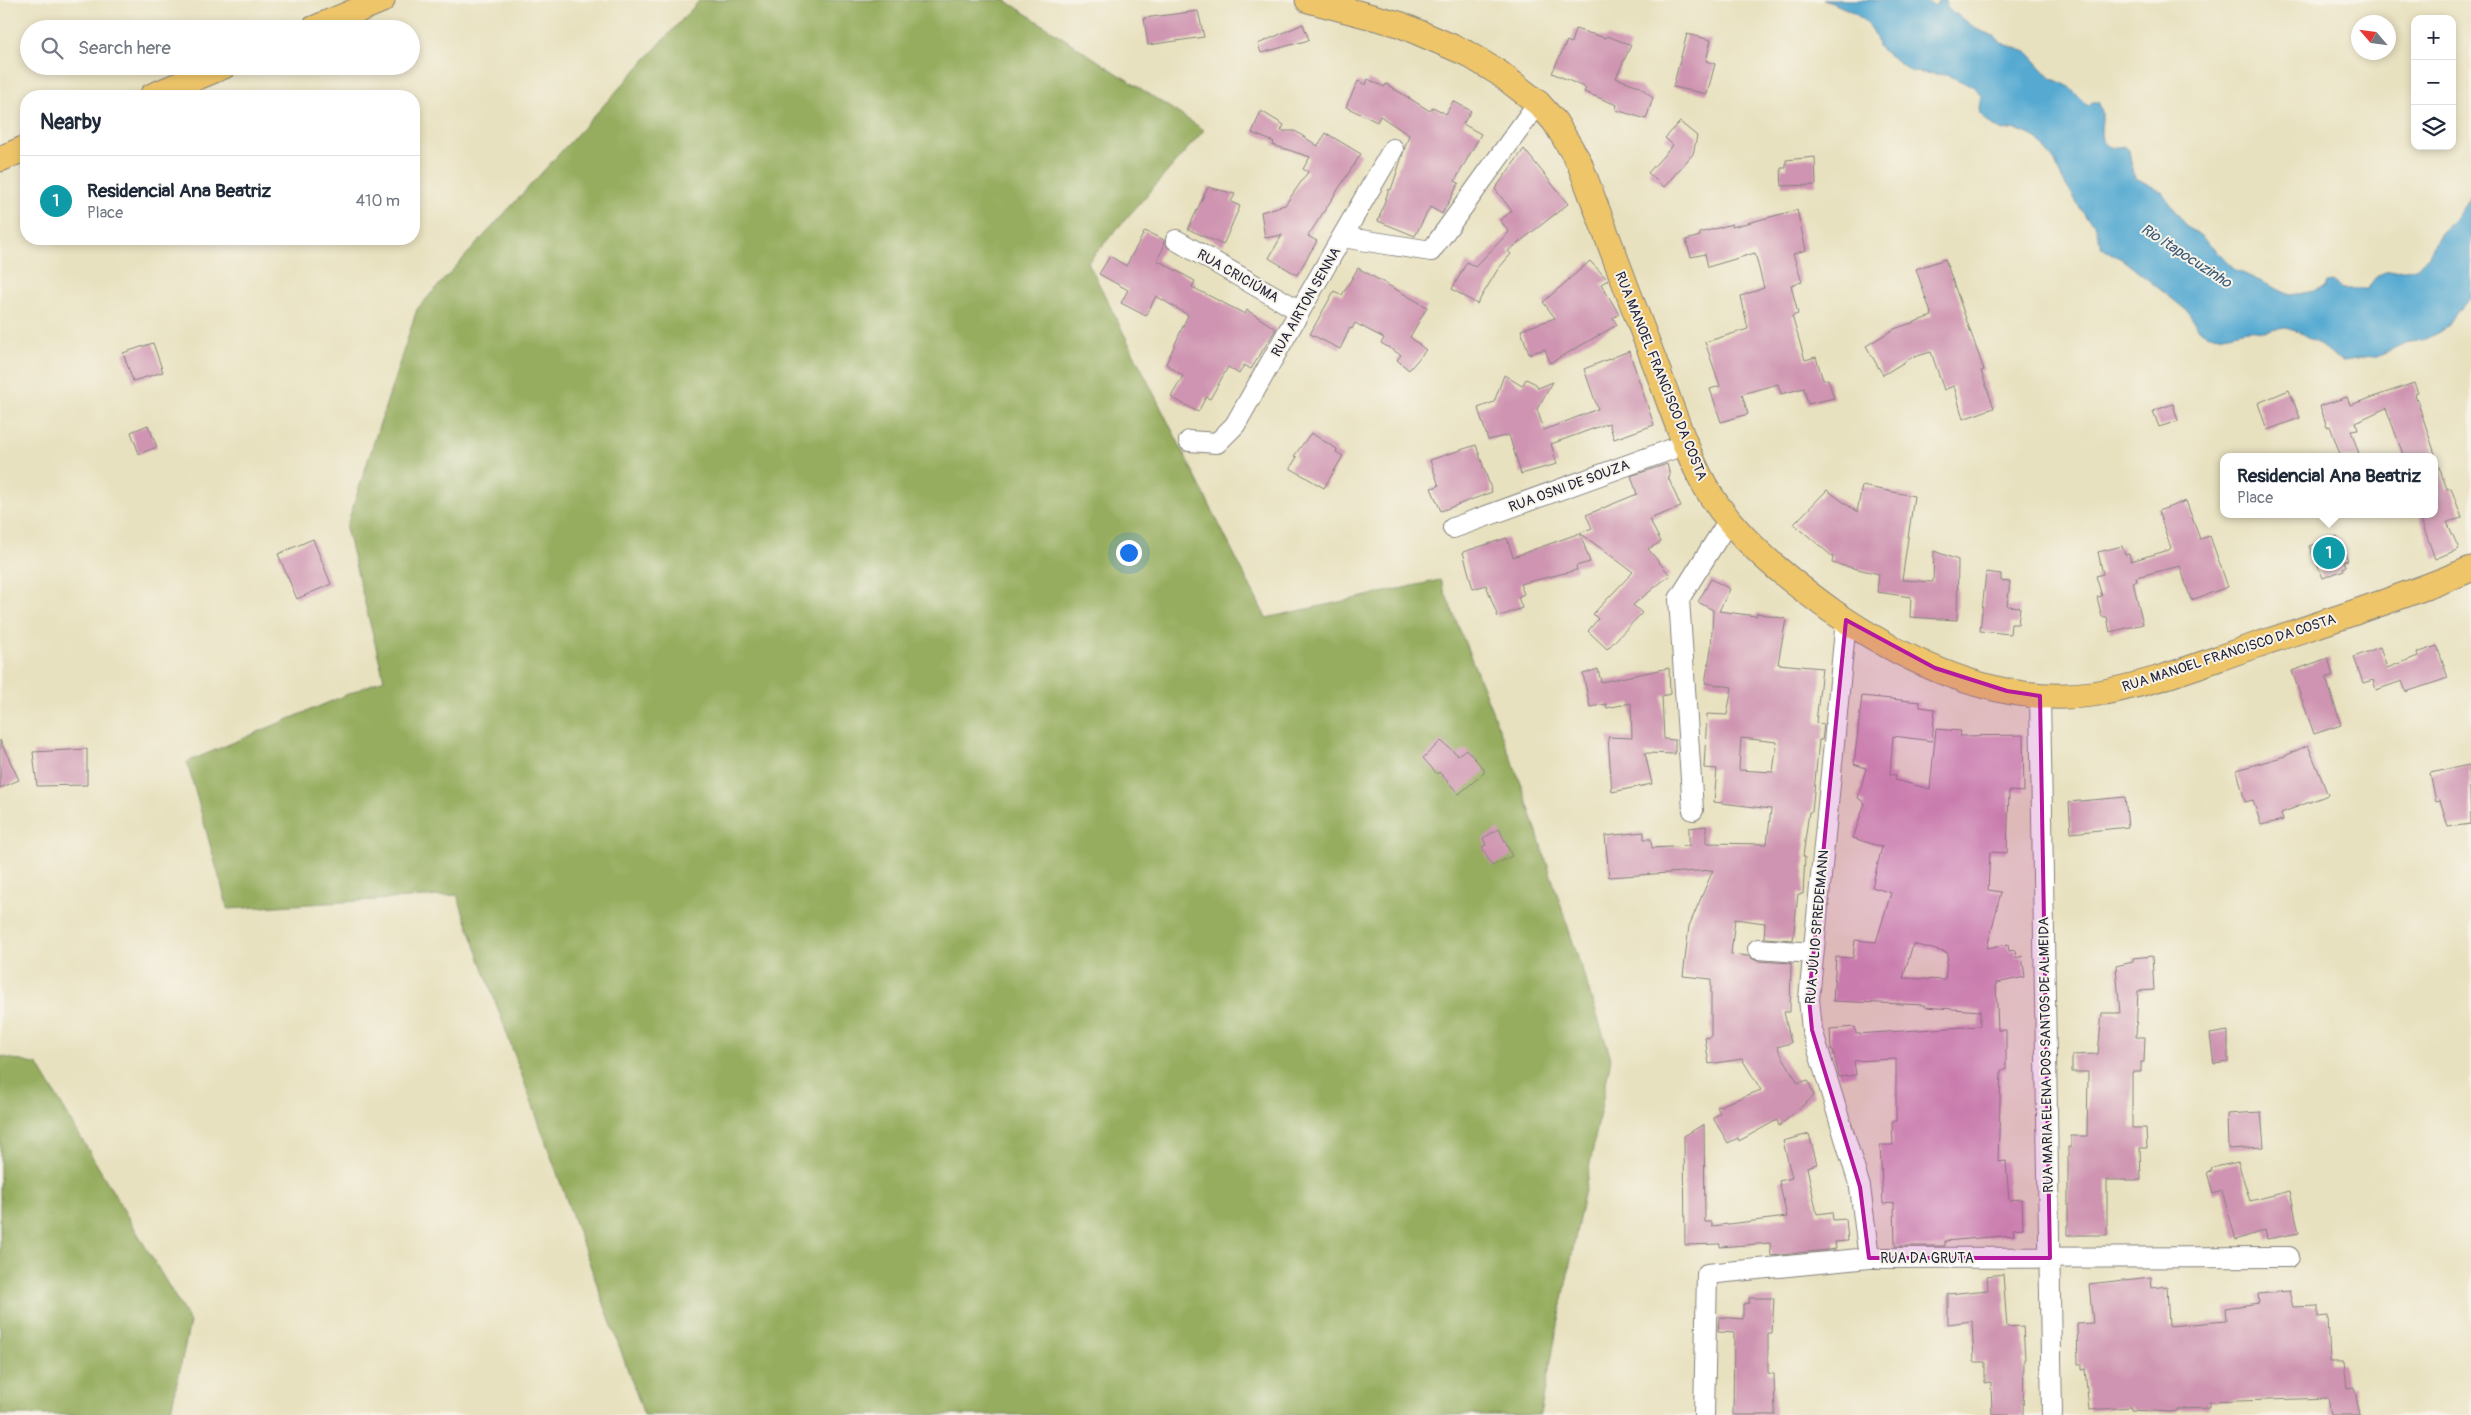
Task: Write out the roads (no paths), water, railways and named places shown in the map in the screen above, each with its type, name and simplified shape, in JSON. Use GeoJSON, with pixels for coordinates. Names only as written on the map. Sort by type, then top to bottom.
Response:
{"type":"FeatureCollection","features":[{"type":"Feature","properties":{"kind":"main road"},"geometry":{"type":"LineString","coordinates":[[335,20],[382,0]]}},
{"type":"Feature","properties":{"kind":"main road","name":"RUA MANOEL FRANCISCO DA COSTA"},"geometry":{"type":"LineString","coordinates":[[1308,0],[1400,24],[1466,53],[1499,73],[1538,104],[1555,122],[1580,162],[1686,444],[1705,485],[1729,520],[1795,582],[1846,620],[1876,639],[1936,668],[1973,682],[2007,691],[2040,696],[2093,694],[2155,679],[2391,599],[2471,569]]}},
{"type":"Feature","properties":{"kind":"main road"},"geometry":{"type":"LineString","coordinates":[[166,90],[202,75]]}},
{"type":"Feature","properties":{"kind":"main road"},"geometry":{"type":"LineString","coordinates":[[0,159],[20,151]]}},
{"type":"Feature","properties":{"kind":"street","name":"RUA AIRTON SENNA"},"geometry":{"type":"LineString","coordinates":[[1189,441],[1217,443],[1235,425],[1342,237],[1431,251],[1538,104]]}},
{"type":"Feature","properties":{"kind":"street"},"geometry":{"type":"LineString","coordinates":[[1342,237],[1393,149]]}},
{"type":"Feature","properties":{"kind":"street","name":"RUA CRICIÚMA"},"geometry":{"type":"LineString","coordinates":[[1176,240],[1300,311]]}},
{"type":"Feature","properties":{"kind":"street","name":"RUA OSNI DE SOUZA"},"geometry":{"type":"LineString","coordinates":[[1453,528],[1686,444]]}},
{"type":"Feature","properties":{"kind":"street"},"geometry":{"type":"LineString","coordinates":[[1693,810],[1679,599],[1729,520]]}},
{"type":"Feature","properties":{"kind":"street","name":"RUA JÚLIO SPREDEMANN"},"geometry":{"type":"LineString","coordinates":[[1846,620],[1809,999],[1812,1030],[1860,1186],[1869,1258]]}},
{"type":"Feature","properties":{"kind":"street","name":"RUA MARIA ELENA DOS SANTOS DE ALMEIDA"},"geometry":{"type":"LineString","coordinates":[[2040,696],[2052,1415]]}},
{"type":"Feature","properties":{"kind":"street"},"geometry":{"type":"LineString","coordinates":[[1758,949],[1813,953]]}},
{"type":"Feature","properties":{"kind":"street","name":"RUA DA GRUTA"},"geometry":{"type":"LineString","coordinates":[[1704,1415],[1707,1274],[1869,1258],[2290,1257]]}},
{"type":"Feature","properties":{"kind":"water","name":"Rio Itapocuzinho"},"geometry":{"type":"Polygon","coordinates":[[[1823,0],[1926,0],[1935,6],[1938,1],[1944,0],[1949,9],[1978,30],[1994,36],[2004,44],[2027,52],[2051,78],[2068,86],[2088,106],[2092,102],[2098,102],[2102,112],[2101,134],[2104,142],[2113,148],[2124,146],[2129,150],[2133,174],[2136,178],[2162,192],[2186,226],[2201,237],[2236,270],[2290,295],[2325,288],[2327,283],[2333,282],[2343,289],[2368,289],[2373,281],[2383,273],[2416,268],[2429,255],[2441,233],[2454,221],[2471,196],[2471,299],[2457,312],[2449,325],[2423,340],[2405,343],[2378,356],[2343,361],[2306,336],[2290,329],[2251,330],[2218,336],[2206,333],[2198,328],[2185,309],[2123,260],[2102,248],[2095,225],[2086,217],[2062,179],[2055,162],[2037,138],[2016,129],[2003,131],[1993,126],[1980,114],[1981,96],[1974,87],[1947,75],[1912,72],[1878,47],[1872,29],[1866,22],[1841,6],[1823,0]]]}},
{"type":"Feature","properties":{"kind":"place","name":"Residencial Ana Beatriz"},"geometry":{"type":"Point","coordinates":[2329,553]}}]}
